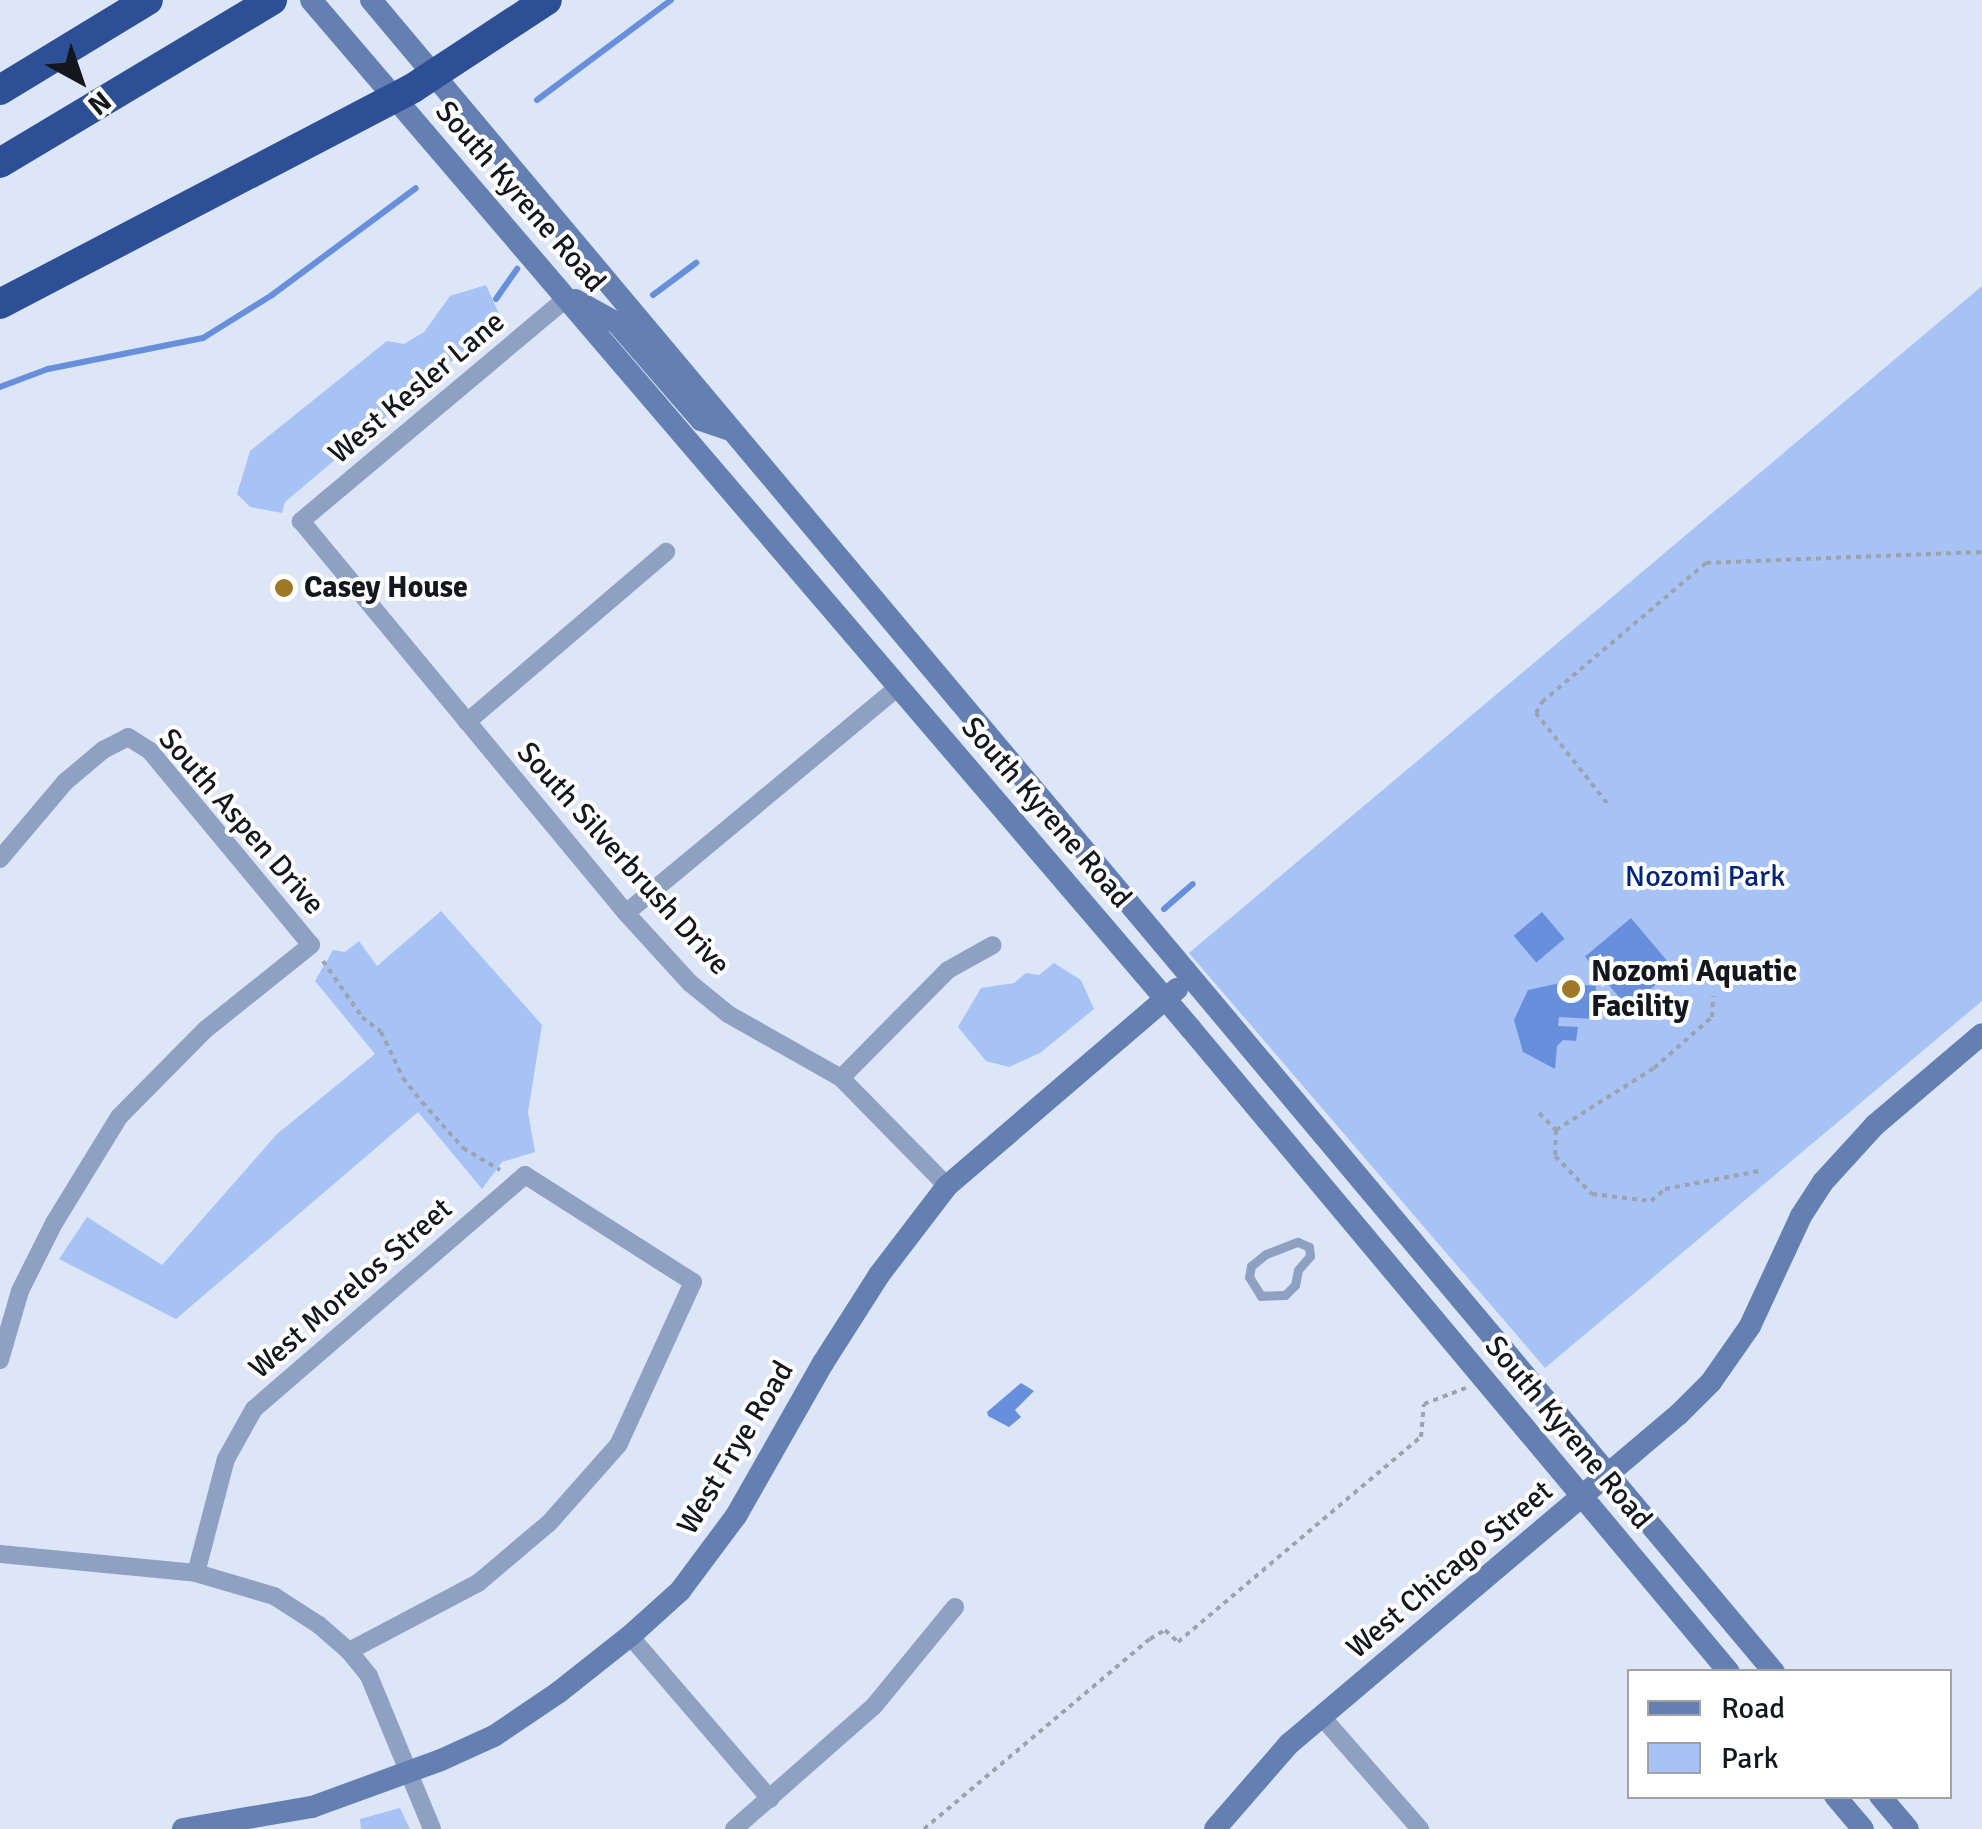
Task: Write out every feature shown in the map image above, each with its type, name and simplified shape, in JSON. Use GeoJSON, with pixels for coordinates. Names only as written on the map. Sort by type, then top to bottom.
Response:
{"type":"FeatureCollection","features":[{"type":"Feature","properties":{"kind":"highway"},"geometry":{"type":"LineString","coordinates":[[0,90],[148,0]]}},
{"type":"Feature","properties":{"kind":"highway"},"geometry":{"type":"LineString","coordinates":[[0,164],[272,0]]}},
{"type":"Feature","properties":{"kind":"highway"},"geometry":{"type":"LineString","coordinates":[[0,304],[384,87],[434,75],[547,0]]}},
{"type":"Feature","properties":{"kind":"main road","name":"South Kyrene Road"},"geometry":{"type":"LineString","coordinates":[[311,0],[1165,998],[1726,1669]]}},
{"type":"Feature","properties":{"kind":"main road","name":"South Kyrene Road"},"geometry":{"type":"LineString","coordinates":[[372,0],[1771,1669]]}},
{"type":"Feature","properties":{"kind":"main road"},"geometry":{"type":"LineString","coordinates":[[568,297],[617,323],[701,420],[730,430]]}},
{"type":"Feature","properties":{"kind":"main road","name":"West Frye Road"},"geometry":{"type":"LineString","coordinates":[[183,1829],[312,1807],[409,1773],[494,1736],[559,1692],[630,1636],[680,1591],[736,1516],[860,1304],[947,1186],[1190,979]]}},
{"type":"Feature","properties":{"kind":"main road","name":"West Chicago Street"},"geometry":{"type":"LineString","coordinates":[[1215,1829],[1289,1744],[1679,1414],[1736,1349],[1823,1182],[1875,1125],[1982,1034]]}},
{"type":"Feature","properties":{"kind":"main road"},"geometry":{"type":"LineString","coordinates":[[1837,1799],[1862,1829]]}},
{"type":"Feature","properties":{"kind":"main road"},"geometry":{"type":"LineString","coordinates":[[1883,1799],[1908,1829]]}},
{"type":"Feature","properties":{"kind":"street","name":"West Kesler Lane"},"geometry":{"type":"LineString","coordinates":[[301,521],[568,297]]}},
{"type":"Feature","properties":{"kind":"street","name":"South Silverbrush Drive"},"geometry":{"type":"LineString","coordinates":[[301,521],[626,913],[690,983],[728,1014],[841,1078],[947,1186]]}},
{"type":"Feature","properties":{"kind":"street"},"geometry":{"type":"LineString","coordinates":[[466,722],[666,552]]}},
{"type":"Feature","properties":{"kind":"street"},"geometry":{"type":"LineString","coordinates":[[626,913],[898,687]]}},
{"type":"Feature","properties":{"kind":"street","name":"South Aspen Drive"},"geometry":{"type":"LineString","coordinates":[[0,859],[65,782],[102,750],[128,738],[150,751],[311,945]]}},
{"type":"Feature","properties":{"kind":"street"},"geometry":{"type":"LineString","coordinates":[[0,1360],[28,1274],[54,1223],[119,1117],[204,1030],[311,945]]}},
{"type":"Feature","properties":{"kind":"street"},"geometry":{"type":"LineString","coordinates":[[841,1078],[948,970],[994,945]]}},
{"type":"Feature","properties":{"kind":"street"},"geometry":{"type":"LineString","coordinates":[[349,1650],[478,1583],[550,1523],[619,1444],[693,1282],[520,1179]]}},
{"type":"Feature","properties":{"kind":"street","name":"West Morelos Street"},"geometry":{"type":"LineString","coordinates":[[196,1573],[226,1460],[254,1409],[520,1179]]}},
{"type":"Feature","properties":{"kind":"street"},"geometry":{"type":"LineString","coordinates":[[0,1554],[196,1573],[274,1596],[349,1650],[369,1676],[432,1829]]}},
{"type":"Feature","properties":{"kind":"street"},"geometry":{"type":"LineString","coordinates":[[734,1829],[874,1706],[955,1607]]}},
{"type":"Feature","properties":{"kind":"street"},"geometry":{"type":"LineString","coordinates":[[630,1636],[770,1799]]}},
{"type":"Feature","properties":{"kind":"street"},"geometry":{"type":"LineString","coordinates":[[1322,1716],[1420,1829]]}},
{"type":"Feature","properties":{"kind":"lane"},"geometry":{"type":"LineString","coordinates":[[1298,1242],[1310,1246],[1310,1256],[1285,1295],[1261,1296],[1249,1277],[1252,1266],[1266,1254],[1298,1242]]}},
{"type":"Feature","properties":{"kind":"path"},"geometry":{"type":"LineString","coordinates":[[1607,803],[1536,712],[1542,702],[1706,562],[1982,552]]}},
{"type":"Feature","properties":{"kind":"path"},"geometry":{"type":"LineString","coordinates":[[311,945],[362,1017],[381,1032],[403,1078],[463,1148],[520,1179]]}},
{"type":"Feature","properties":{"kind":"path"},"geometry":{"type":"LineString","coordinates":[[1556,1130],[1654,1068],[1712,1017],[1713,996]]}},
{"type":"Feature","properties":{"kind":"path"},"geometry":{"type":"LineString","coordinates":[[1539,1113],[1556,1130],[1555,1156],[1592,1194],[1651,1202],[1665,1188],[1759,1172]]}},
{"type":"Feature","properties":{"kind":"path"},"geometry":{"type":"LineString","coordinates":[[924,1829],[1150,1639],[1165,1630],[1178,1642],[1421,1437],[1424,1404],[1466,1388],[1481,1376]]}},
{"type":"Feature","properties":{"kind":"green space"},"geometry":{"type":"Polygon","coordinates":[[[486,285],[504,325],[485,333],[285,502],[282,513],[250,507],[237,494],[250,451],[387,341],[404,344],[424,332],[450,296],[486,285]]]}},
{"type":"Feature","properties":{"kind":"green space","name":"Nozomi Park"},"geometry":{"type":"Polygon","coordinates":[[[1982,286],[1982,1001],[1545,1368],[1189,953],[1982,286]]]}},
{"type":"Feature","properties":{"kind":"green space"},"geometry":{"type":"Polygon","coordinates":[[[441,911],[542,1025],[528,1112],[535,1152],[502,1162],[482,1189],[418,1112],[176,1319],[59,1259],[87,1217],[162,1265],[277,1134],[375,1054],[315,981],[333,950],[345,952],[359,941],[377,966],[441,911]]]}},
{"type":"Feature","properties":{"kind":"green space"},"geometry":{"type":"Polygon","coordinates":[[[1054,963],[1081,980],[1094,1009],[1040,1053],[1009,1067],[986,1061],[958,1027],[981,988],[1014,983],[1026,973],[1039,975],[1054,963]]]}},
{"type":"Feature","properties":{"kind":"green space"},"geometry":{"type":"Polygon","coordinates":[[[400,1808],[410,1829],[361,1829],[360,1819],[400,1808]]]}},
{"type":"Feature","properties":{"kind":"shaded area"},"geometry":{"type":"Polygon","coordinates":[[[1542,912],[1564,939],[1536,963],[1514,936],[1542,912]]]}},
{"type":"Feature","properties":{"kind":"shaded area"},"geometry":{"type":"Polygon","coordinates":[[[1631,918],[1674,969],[1628,1008],[1585,957],[1631,918]]]}},
{"type":"Feature","properties":{"kind":"shaded area"},"geometry":{"type":"Polygon","coordinates":[[[1560,983],[1596,986],[1594,1019],[1559,1017],[1558,1026],[1578,1027],[1576,1041],[1563,1040],[1557,1046],[1555,1069],[1523,1052],[1514,1020],[1528,990],[1560,983]]]}},
{"type":"Feature","properties":{"kind":"shaded area"},"geometry":{"type":"Polygon","coordinates":[[[1021,1383],[1034,1391],[1015,1410],[1021,1417],[1009,1427],[988,1416],[987,1412],[1021,1383]]]}},
{"type":"Feature","properties":{"kind":"waterway"},"geometry":{"type":"LineString","coordinates":[[537,100],[671,0]]}},
{"type":"Feature","properties":{"kind":"waterway"},"geometry":{"type":"LineString","coordinates":[[0,387],[48,369],[203,338],[272,295],[416,188]]}},
{"type":"Feature","properties":{"kind":"waterway"},"geometry":{"type":"LineString","coordinates":[[653,295],[696,263]]}},
{"type":"Feature","properties":{"kind":"waterway"},"geometry":{"type":"LineString","coordinates":[[496,299],[517,269]]}},
{"type":"Feature","properties":{"kind":"waterway"},"geometry":{"type":"LineString","coordinates":[[1164,909],[1193,884]]}},
{"type":"Feature","properties":{"kind":"place","name":"Casey House"},"geometry":{"type":"Point","coordinates":[284,588]}},
{"type":"Feature","properties":{"kind":"place","name":"Nozomi Aquatic Facility"},"geometry":{"type":"Point","coordinates":[1571,989]}}]}
